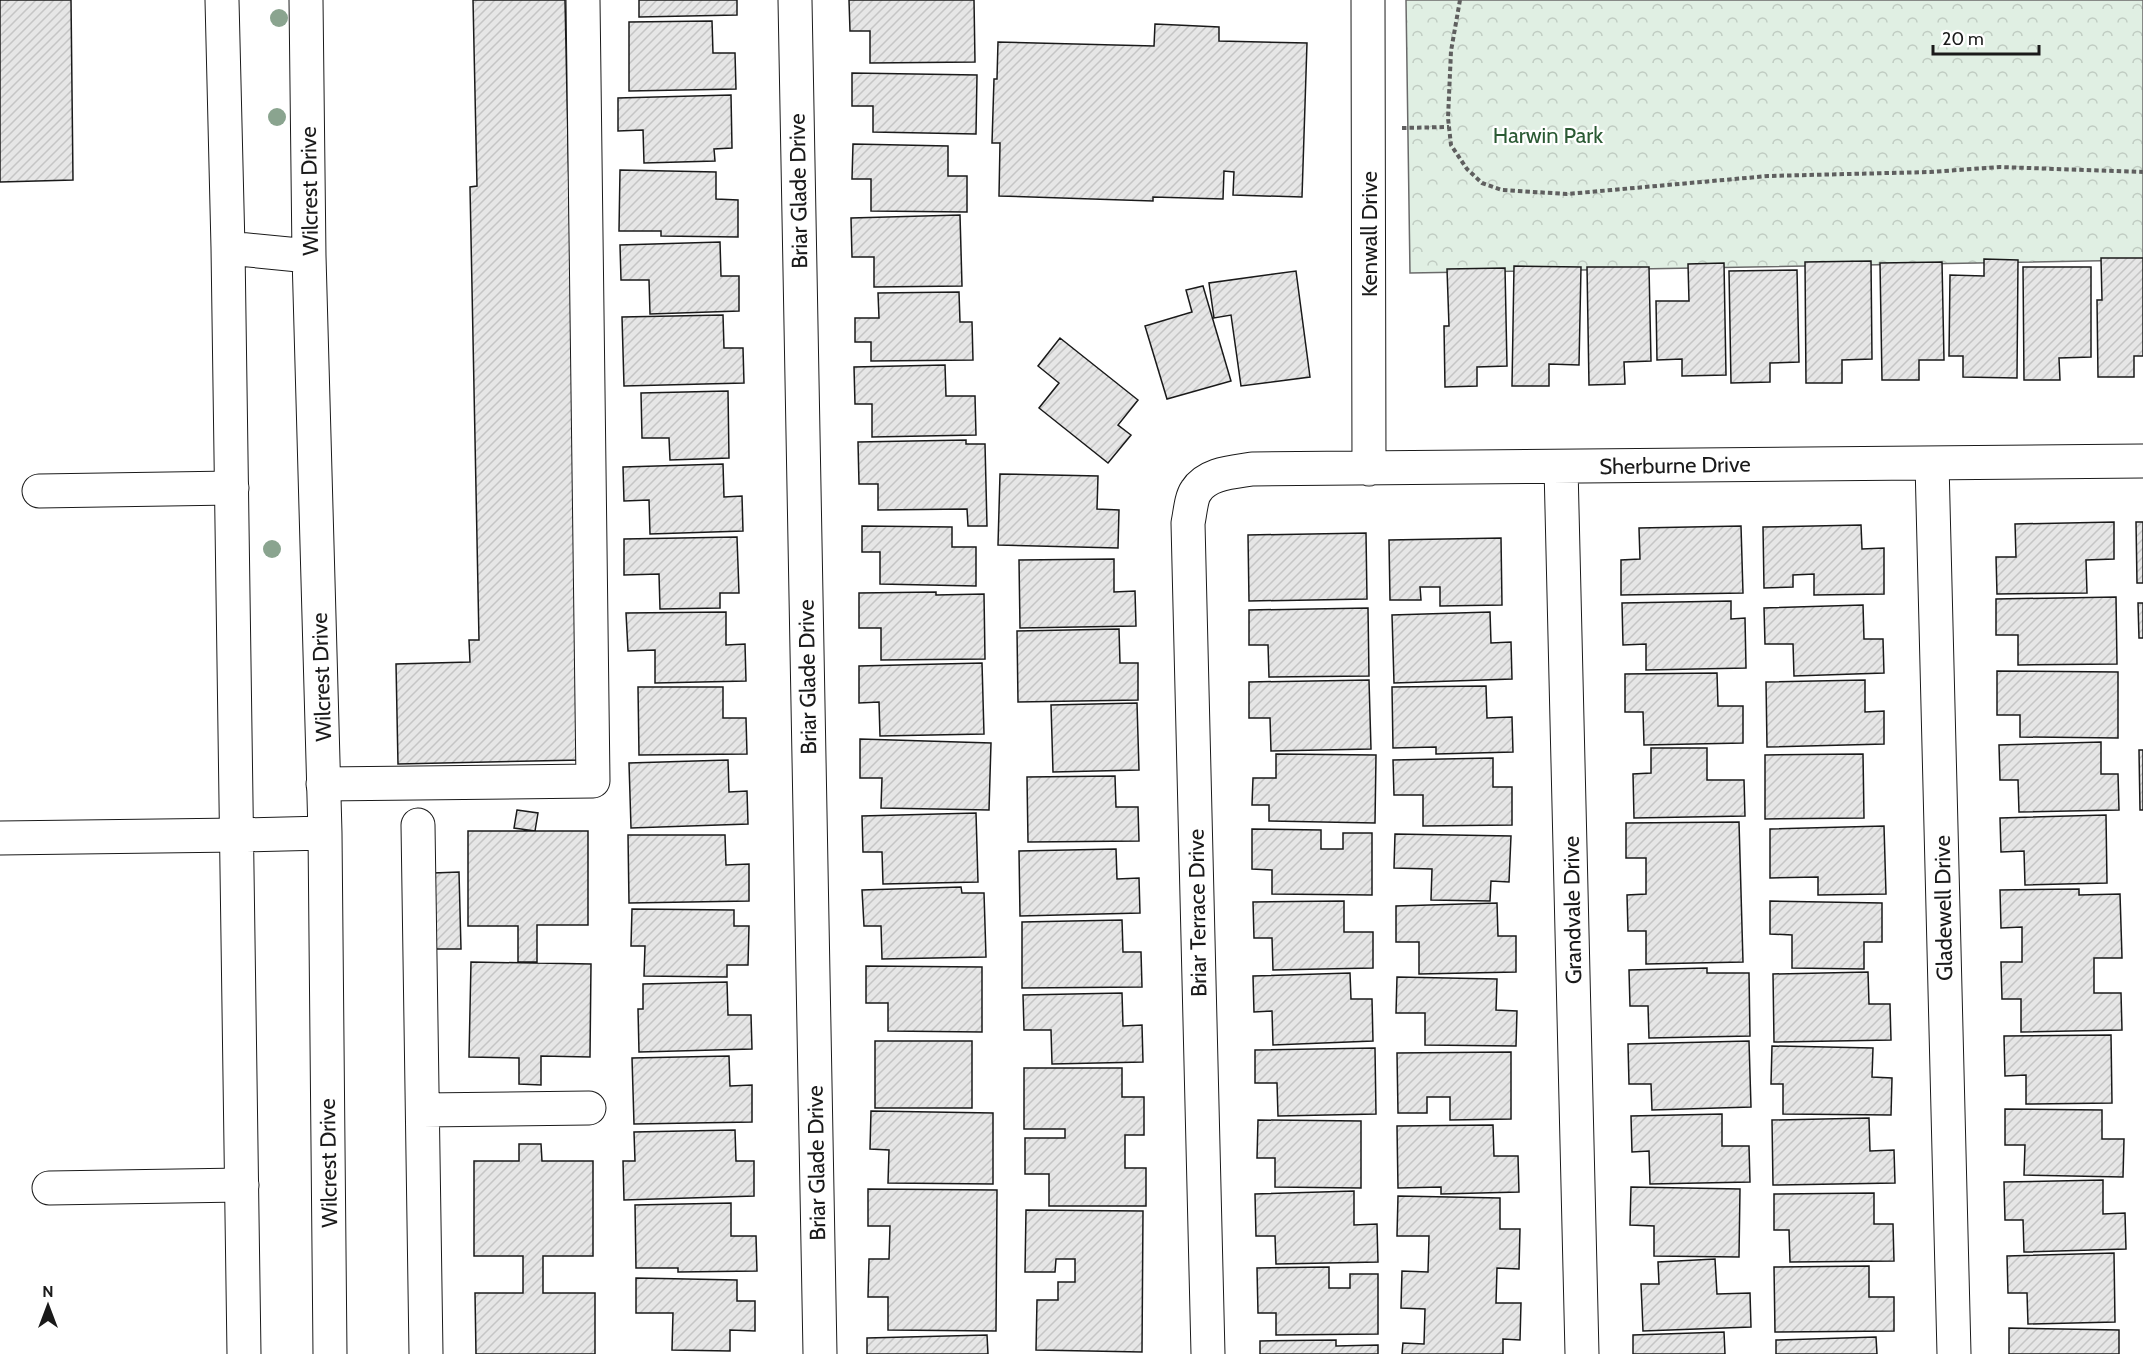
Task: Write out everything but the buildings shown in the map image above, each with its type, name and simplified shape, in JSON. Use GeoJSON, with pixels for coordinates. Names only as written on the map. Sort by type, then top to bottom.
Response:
{"type":"FeatureCollection","features":[{"type":"Feature","properties":{"kind":"street"},"geometry":{"type":"LineString","coordinates":[[222,0],[238,835],[243,1354]]}},
{"type":"Feature","properties":{"kind":"street","name":"Wilcrest Drive"},"geometry":{"type":"LineString","coordinates":[[306,0],[309,256],[325,834],[330,1354]]}},
{"type":"Feature","properties":{"kind":"street"},"geometry":{"type":"LineString","coordinates":[[323,784],[593,782],[583,0]]}},
{"type":"Feature","properties":{"kind":"street","name":"Briar Glade Drive"},"geometry":{"type":"LineString","coordinates":[[795,0],[820,1354]]}},
{"type":"Feature","properties":{"kind":"street","name":"Kenwall Drive"},"geometry":{"type":"LineString","coordinates":[[1368,0],[1369,468]]}},
{"type":"Feature","properties":{"kind":"street"},"geometry":{"type":"LineString","coordinates":[[228,248],[309,256]]}},
{"type":"Feature","properties":{"kind":"street","name":"Sherburne Drive"},"geometry":{"type":"LineString","coordinates":[[1209,478],[1252,469],[2143,461]]}},
{"type":"Feature","properties":{"kind":"street","name":"Gladewell Drive"},"geometry":{"type":"LineString","coordinates":[[1932,463],[1954,1354]]}},
{"type":"Feature","properties":{"kind":"street","name":"Grandvale Drive"},"geometry":{"type":"LineString","coordinates":[[1561,467],[1582,1354]]}},
{"type":"Feature","properties":{"kind":"street","name":"Briar Terrace Drive"},"geometry":{"type":"LineString","coordinates":[[1208,1354],[1188,523],[1196,491],[1209,478]]}},
{"type":"Feature","properties":{"kind":"street"},"geometry":{"type":"LineString","coordinates":[[39,491],[232,488]]}},
{"type":"Feature","properties":{"kind":"street"},"geometry":{"type":"LineString","coordinates":[[418,825],[426,1354]]}},
{"type":"Feature","properties":{"kind":"street"},"geometry":{"type":"LineString","coordinates":[[0,838],[325,834]]}},
{"type":"Feature","properties":{"kind":"street"},"geometry":{"type":"LineString","coordinates":[[423,1110],[589,1108]]}},
{"type":"Feature","properties":{"kind":"street"},"geometry":{"type":"LineString","coordinates":[[49,1188],[242,1185]]}},
{"type":"Feature","properties":{"kind":"path"},"geometry":{"type":"LineString","coordinates":[[1460,0],[1451,51],[1449,127],[1451,145],[1467,169],[1482,183],[1502,190],[1567,194],[1768,176],[1930,172],[2000,167],[2143,172]]}},
{"type":"Feature","properties":{"kind":"path"},"geometry":{"type":"LineString","coordinates":[[1368,128],[1449,127]]}},
{"type":"Feature","properties":{"kind":"green space","name":"Harwin Park"},"geometry":{"type":"Polygon","coordinates":[[[1406,0],[2143,0],[2143,260],[1410,273],[1406,0]]]}}]}
